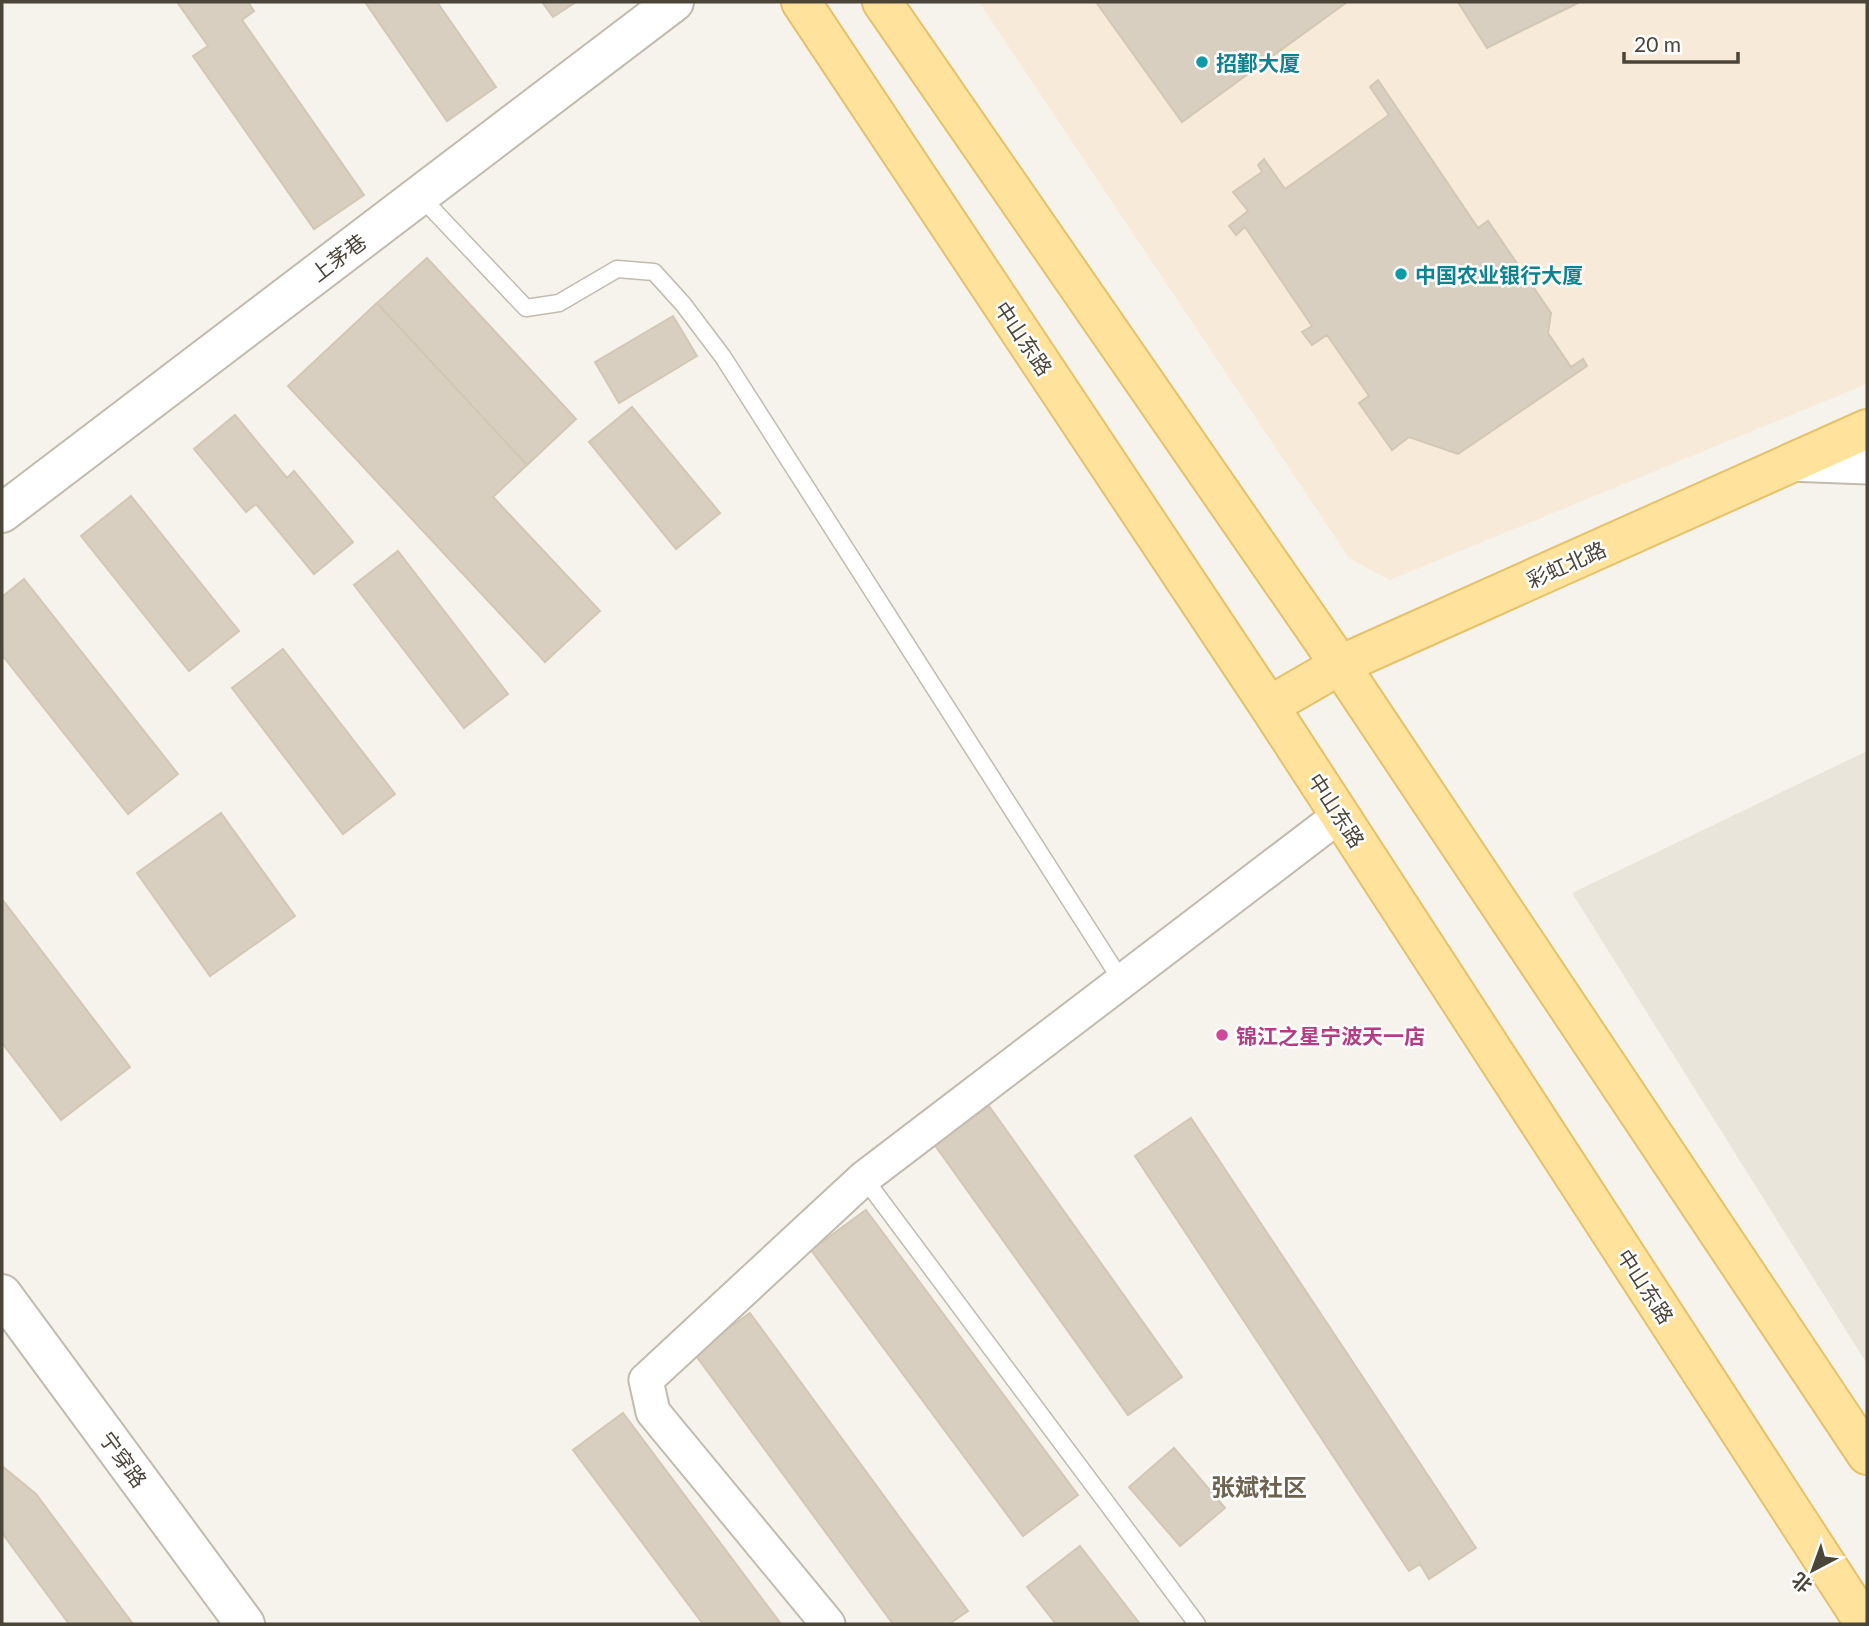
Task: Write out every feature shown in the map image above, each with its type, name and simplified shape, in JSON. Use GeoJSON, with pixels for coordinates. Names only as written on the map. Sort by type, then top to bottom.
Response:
{"type":"FeatureCollection","features":[{"type":"Feature","properties":{"kind":"main road","name":"中山东路"},"geometry":{"type":"LineString","coordinates":[[800,2],[1269,706],[1865,1624]]}},
{"type":"Feature","properties":{"kind":"main road"},"geometry":{"type":"LineString","coordinates":[[882,2],[1340,664],[1867,1455]]}},
{"type":"Feature","properties":{"kind":"main road","name":"彩虹北路"},"geometry":{"type":"LineString","coordinates":[[1269,706],[1340,664],[1867,429]]}},
{"type":"Feature","properties":{"kind":"street","name":"上茅巷"},"geometry":{"type":"LineString","coordinates":[[2,513],[674,2]]}},
{"type":"Feature","properties":{"kind":"street"},"geometry":{"type":"LineString","coordinates":[[1788,464],[1867,467]]}},
{"type":"Feature","properties":{"kind":"street"},"geometry":{"type":"LineString","coordinates":[[828,1624],[653,1412],[646,1380],[864,1178],[1340,815]]}},
{"type":"Feature","properties":{"kind":"street","name":"宁穿路"},"geometry":{"type":"LineString","coordinates":[[2,1294],[245,1624]]}},
{"type":"Feature","properties":{"kind":"lane"},"geometry":{"type":"LineString","coordinates":[[419,195],[526,308],[559,303],[617,269],[654,272],[683,304],[723,357],[1122,980]]}},
{"type":"Feature","properties":{"kind":"lane"},"geometry":{"type":"LineString","coordinates":[[864,1178],[1197,1624]]}},
{"type":"Feature","properties":{"kind":"shaded area"},"geometry":{"type":"Polygon","coordinates":[[[979,2],[1867,2],[1867,384],[1390,580],[1349,558],[979,2]]]}},
{"type":"Feature","properties":{"kind":"shaded area"},"geometry":{"type":"Polygon","coordinates":[[[1867,751],[1867,1364],[1572,893],[1867,751]]]}},
{"type":"Feature","properties":{"kind":"building"},"geometry":{"type":"Polygon","coordinates":[[[177,2],[248,2],[254,11],[242,20],[364,195],[314,229],[193,56],[208,46],[177,2]]]}},
{"type":"Feature","properties":{"kind":"building"},"geometry":{"type":"Polygon","coordinates":[[[365,2],[437,2],[496,87],[447,121],[365,2]]]}},
{"type":"Feature","properties":{"kind":"building"},"geometry":{"type":"Polygon","coordinates":[[[542,2],[576,2],[553,17],[542,2]]]}},
{"type":"Feature","properties":{"kind":"building","name":"招鄞大厦"},"geometry":{"type":"Polygon","coordinates":[[[1096,2],[1347,2],[1182,122],[1096,2]]]}},
{"type":"Feature","properties":{"kind":"building"},"geometry":{"type":"Polygon","coordinates":[[[1458,2],[1580,2],[1487,48],[1458,2]]]}},
{"type":"Feature","properties":{"kind":"building","name":"中国农业银行大厦"},"geometry":{"type":"Polygon","coordinates":[[[1378,80],[1478,228],[1488,221],[1551,313],[1548,333],[1571,367],[1583,359],[1587,366],[1458,454],[1409,437],[1392,450],[1359,403],[1369,396],[1327,335],[1312,345],[1302,332],[1312,326],[1245,227],[1236,235],[1229,226],[1248,211],[1233,192],[1262,172],[1258,165],[1264,159],[1285,189],[1389,115],[1370,87],[1378,80]]]}},
{"type":"Feature","properties":{"kind":"building"},"geometry":{"type":"Polygon","coordinates":[[[427,258],[576,419],[527,465],[377,303],[427,258]]]}},
{"type":"Feature","properties":{"kind":"building"},"geometry":{"type":"Polygon","coordinates":[[[377,303],[527,465],[493,497],[600,611],[545,662],[288,386],[377,303]]]}},
{"type":"Feature","properties":{"kind":"building"},"geometry":{"type":"Polygon","coordinates":[[[673,316],[697,356],[619,403],[595,362],[673,316]]]}},
{"type":"Feature","properties":{"kind":"building"},"geometry":{"type":"Polygon","coordinates":[[[632,407],[720,513],[676,549],[589,442],[632,407]]]}},
{"type":"Feature","properties":{"kind":"building"},"geometry":{"type":"Polygon","coordinates":[[[235,415],[287,478],[294,471],[353,542],[314,574],[256,504],[246,512],[194,449],[235,415]]]}},
{"type":"Feature","properties":{"kind":"building"},"geometry":{"type":"Polygon","coordinates":[[[131,496],[239,631],[189,671],[81,536],[131,496]]]}},
{"type":"Feature","properties":{"kind":"building"},"geometry":{"type":"Polygon","coordinates":[[[398,551],[508,694],[464,728],[354,585],[398,551]]]}},
{"type":"Feature","properties":{"kind":"building"},"geometry":{"type":"Polygon","coordinates":[[[24,579],[178,774],[128,814],[2,655],[2,597],[24,579]]]}},
{"type":"Feature","properties":{"kind":"building"},"geometry":{"type":"Polygon","coordinates":[[[283,649],[395,794],[343,834],[232,688],[283,649]]]}},
{"type":"Feature","properties":{"kind":"building"},"geometry":{"type":"Polygon","coordinates":[[[221,813],[295,916],[210,976],[137,873],[221,813]]]}},
{"type":"Feature","properties":{"kind":"building"},"geometry":{"type":"Polygon","coordinates":[[[2,899],[130,1067],[61,1120],[2,1043],[2,899]]]}},
{"type":"Feature","properties":{"kind":"building"},"geometry":{"type":"Polygon","coordinates":[[[989,1106],[1182,1377],[1128,1415],[934,1144],[989,1106]]]}},
{"type":"Feature","properties":{"kind":"building"},"geometry":{"type":"Polygon","coordinates":[[[1191,1118],[1476,1548],[1429,1579],[1420,1564],[1409,1571],[1135,1156],[1191,1118]]]}},
{"type":"Feature","properties":{"kind":"building"},"geometry":{"type":"Polygon","coordinates":[[[866,1210],[1078,1495],[1023,1536],[811,1250],[866,1210]]]}},
{"type":"Feature","properties":{"kind":"building"},"geometry":{"type":"Polygon","coordinates":[[[750,1313],[968,1611],[949,1624],[893,1624],[694,1353],[750,1313]]]}},
{"type":"Feature","properties":{"kind":"building"},"geometry":{"type":"Polygon","coordinates":[[[623,1413],[781,1624],[703,1624],[573,1450],[623,1413]]]}},
{"type":"Feature","properties":{"kind":"building"},"geometry":{"type":"Polygon","coordinates":[[[1174,1448],[1225,1508],[1180,1546],[1129,1487],[1174,1448]]]}},
{"type":"Feature","properties":{"kind":"building"},"geometry":{"type":"Polygon","coordinates":[[[2,1466],[36,1494],[133,1624],[69,1624],[2,1533],[2,1466]]]}},
{"type":"Feature","properties":{"kind":"building"},"geometry":{"type":"Polygon","coordinates":[[[1080,1546],[1140,1624],[1056,1624],[1027,1587],[1080,1546]]]}},
{"type":"Feature","properties":{"kind":"place","name":"招鄞大厦"},"geometry":{"type":"Point","coordinates":[1202,62]}},
{"type":"Feature","properties":{"kind":"place","name":"中国农业银行大厦"},"geometry":{"type":"Point","coordinates":[1401,274]}},
{"type":"Feature","properties":{"kind":"place","name":"锦江之星宁波天一店"},"geometry":{"type":"Point","coordinates":[1222,1035]}},
{"type":"Feature","properties":{"kind":"district","name":"张斌社区"},"geometry":{"type":"Point","coordinates":[1259,1486]}}]}
